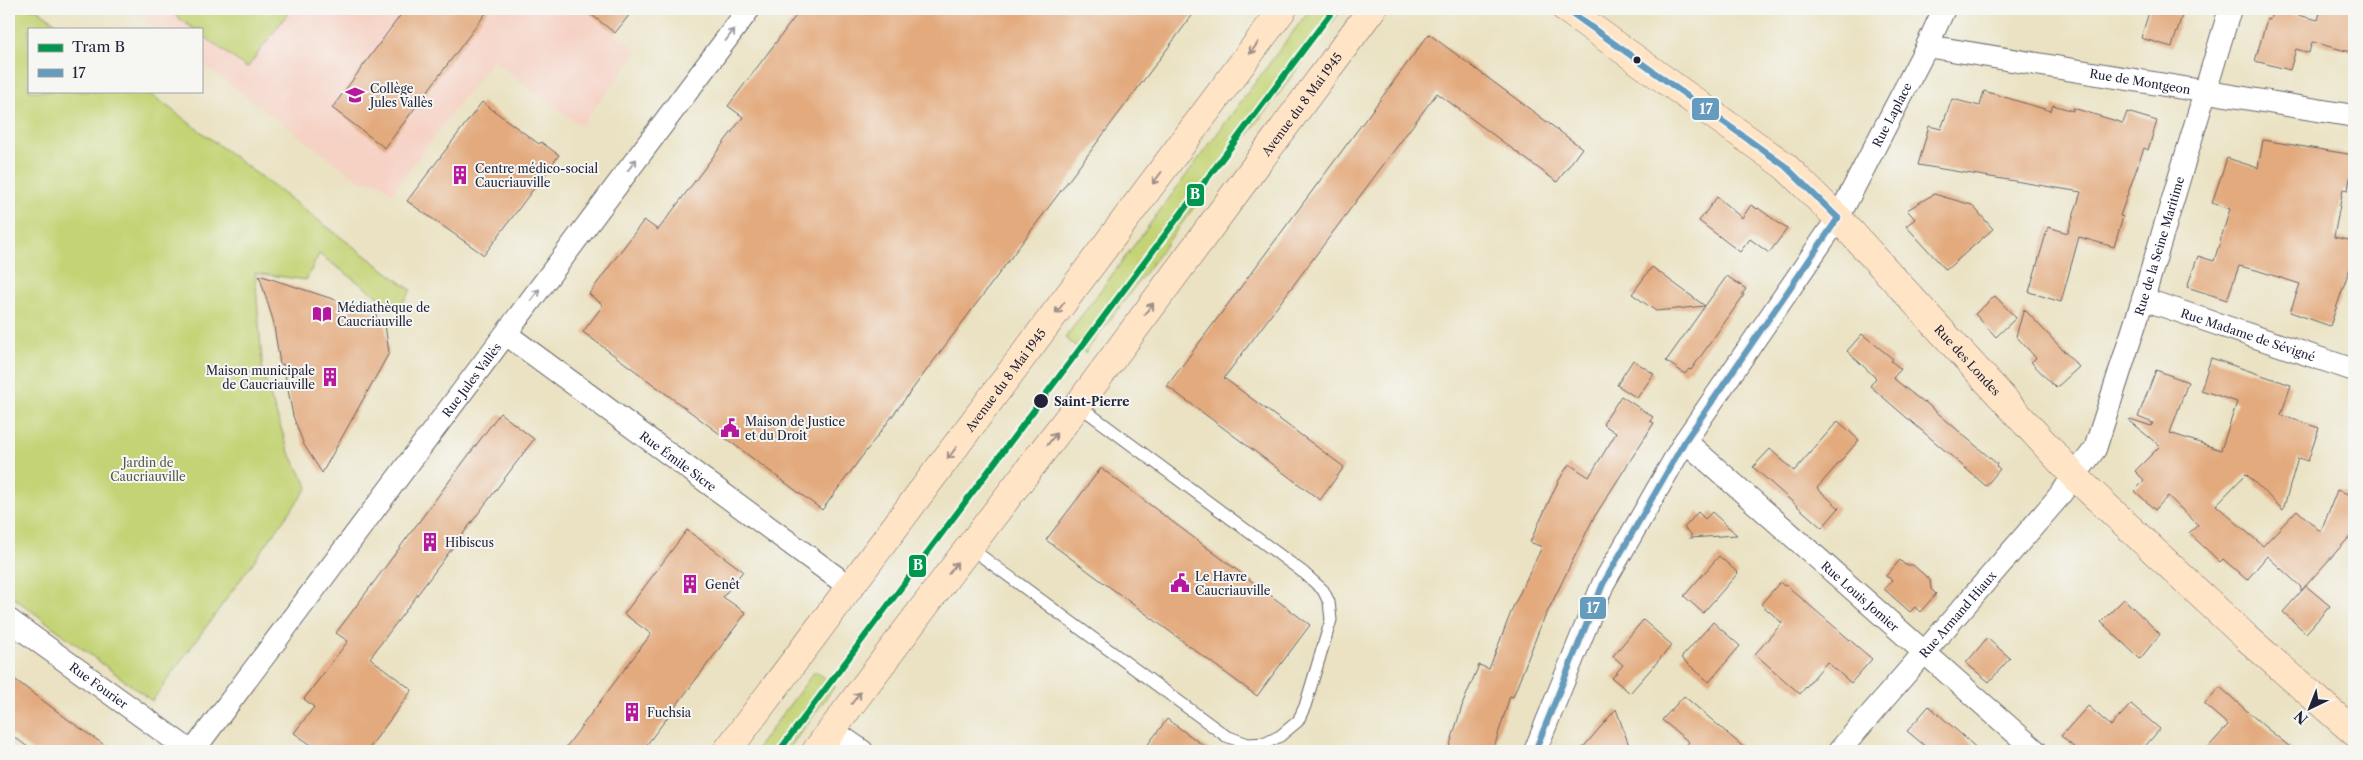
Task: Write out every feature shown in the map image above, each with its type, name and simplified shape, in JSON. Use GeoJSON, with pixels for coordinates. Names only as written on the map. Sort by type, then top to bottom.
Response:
{"type":"FeatureCollection","features":[{"type":"Feature","properties":{"kind":"street","name":"Rue Jules Vallès"},"geometry":{"type":"LineString","coordinates":[[192,751],[749,9]]}},
{"type":"Feature","properties":{"kind":"street","name":"Avenue du 8 Mai 1945"},"geometry":{"type":"LineString","coordinates":[[727,751],[1283,9]]}},
{"type":"Feature","properties":{"kind":"street","name":"Avenue du 8 Mai 1945"},"geometry":{"type":"LineString","coordinates":[[824,741],[1078,405],[1372,9]]}},
{"type":"Feature","properties":{"kind":"street","name":"Rue des Londes"},"geometry":{"type":"LineString","coordinates":[[1566,9],[1785,166],[1838,218],[2075,476],[2247,638],[2354,732]]}},
{"type":"Feature","properties":{"kind":"street","name":"Rue Laplace"},"geometry":{"type":"LineString","coordinates":[[1535,751],[1603,584],[1684,441],[1838,218],[1927,46],[1944,9]]}},
{"type":"Feature","properties":{"kind":"street","name":"Rue de la Seine Maritime"},"geometry":{"type":"LineString","coordinates":[[2075,476],[2094,449],[2143,299],[2230,9]]}},
{"type":"Feature","properties":{"kind":"street","name":"Rue de Montgeon"},"geometry":{"type":"LineString","coordinates":[[1927,46],[2354,116]]}},
{"type":"Feature","properties":{"kind":"street","name":"Rue Madame de Sévigné"},"geometry":{"type":"LineString","coordinates":[[2143,299],[2354,370]]}},
{"type":"Feature","properties":{"kind":"street","name":"Rue Émile Sicre"},"geometry":{"type":"LineString","coordinates":[[506,334],[850,588]]}},
{"type":"Feature","properties":{"kind":"street","name":"Rue Louis Jomier"},"geometry":{"type":"LineString","coordinates":[[1684,441],[2036,751]]}},
{"type":"Feature","properties":{"kind":"street","name":"Rue Armand Hiaux"},"geometry":{"type":"LineString","coordinates":[[1839,751],[2075,476]]}},
{"type":"Feature","properties":{"kind":"street","name":"Rue Fourier"},"geometry":{"type":"LineString","coordinates":[[9,620],[192,751]]}},
{"type":"Feature","properties":{"kind":"street"},"geometry":{"type":"LineString","coordinates":[[824,741],[862,751]]}},
{"type":"Feature","properties":{"kind":"lane"},"geometry":{"type":"LineString","coordinates":[[969,547],[1226,736],[1248,744],[1266,743],[1280,736],[1298,721],[1305,706],[1331,620],[1329,602],[1323,590],[1078,405]]}},
{"type":"Feature","properties":{"kind":"shaded area","name":"Collège Jules Vallès"},"geometry":{"type":"Polygon","coordinates":[[[129,9],[634,9],[615,33],[638,51],[581,126],[492,60],[392,193],[379,182],[360,181],[202,64],[202,28],[155,28],[129,9]]]}},
{"type":"Feature","properties":{"kind":"green space","name":"Jardin de Caucriauville"},"geometry":{"type":"Polygon","coordinates":[[[9,9],[37,9],[63,28],[28,28],[28,92],[148,92],[411,290],[398,311],[319,254],[306,280],[255,273],[263,374],[289,452],[308,487],[152,701],[9,594],[9,9]]]}},
{"type":"Feature","properties":{"kind":"green space"},"geometry":{"type":"Polygon","coordinates":[[[167,9],[291,9],[247,68],[202,35],[202,28],[193,28],[167,9]]]}},
{"type":"Feature","properties":{"kind":"green space"},"geometry":{"type":"Polygon","coordinates":[[[1310,9],[1342,9],[1085,353],[1065,338],[1310,9]]]}},
{"type":"Feature","properties":{"kind":"green space"},"geometry":{"type":"Polygon","coordinates":[[[815,671],[835,686],[787,751],[755,751],[815,671]]]}},
{"type":"Feature","properties":{"kind":"building"},"geometry":{"type":"Polygon","coordinates":[[[405,9],[489,9],[385,148],[332,108],[405,9]]]}},
{"type":"Feature","properties":{"kind":"building"},"geometry":{"type":"Polygon","coordinates":[[[584,9],[634,9],[615,33],[584,9]]]}},
{"type":"Feature","properties":{"kind":"building"},"geometry":{"type":"Polygon","coordinates":[[[801,9],[1197,9],[822,510],[583,332],[603,305],[589,294],[644,220],[658,230],[743,117],[728,106],[801,9]]]}},
{"type":"Feature","properties":{"kind":"building"},"geometry":{"type":"Polygon","coordinates":[[[2150,9],[2184,9],[2172,47],[2141,38],[2150,9]]]}},
{"type":"Feature","properties":{"kind":"building"},"geometry":{"type":"Polygon","coordinates":[[[2273,9],[2318,20],[2321,9],[2354,9],[2354,53],[2312,42],[2309,53],[2296,49],[2290,70],[2255,61],[2267,19],[2270,20],[2273,9]]]}},
{"type":"Feature","properties":{"kind":"building"},"geometry":{"type":"Polygon","coordinates":[[[1429,34],[1582,148],[1557,182],[1437,93],[1224,378],[1344,467],[1320,500],[1167,386],[1429,34]]]}},
{"type":"Feature","properties":{"kind":"building"},"geometry":{"type":"Polygon","coordinates":[[[1984,91],[2051,111],[2053,105],[2073,111],[2073,108],[2123,123],[2127,112],[2157,121],[2148,150],[2144,148],[2120,216],[2123,217],[2114,247],[2079,237],[2061,302],[2029,292],[2048,227],[2068,233],[2081,192],[1918,165],[1929,126],[1941,129],[1952,99],[1980,106],[1984,91]]]}},
{"type":"Feature","properties":{"kind":"building","name":"Centre médico-social Caucriauville"},"geometry":{"type":"Polygon","coordinates":[[[482,102],[539,144],[541,142],[559,155],[484,255],[407,201],[482,102]]]}},
{"type":"Feature","properties":{"kind":"building"},"geometry":{"type":"Polygon","coordinates":[[[2263,140],[2354,155],[2348,190],[2343,189],[2334,237],[2354,241],[2354,256],[2330,326],[2290,312],[2300,284],[2256,270],[2239,266],[2227,300],[2187,287],[2198,256],[2214,261],[2230,209],[2212,203],[2227,158],[2258,168],[2263,140]]]}},
{"type":"Feature","properties":{"kind":"building"},"geometry":{"type":"Polygon","coordinates":[[[1934,194],[1972,205],[1993,229],[1946,270],[1906,226],[1915,219],[1907,210],[1934,194]]]}},
{"type":"Feature","properties":{"kind":"building"},"geometry":{"type":"Polygon","coordinates":[[[1717,197],[1742,218],[1751,205],[1787,229],[1769,253],[1750,239],[1740,252],[1699,221],[1717,197]]]}},
{"type":"Feature","properties":{"kind":"building"},"geometry":{"type":"Polygon","coordinates":[[[1652,267],[1705,306],[1656,311],[1632,294],[1652,267]]]}},
{"type":"Feature","properties":{"kind":"building","name":"Maison municipale de Caucriauville"},"geometry":{"type":"Polygon","coordinates":[[[259,275],[376,313],[377,325],[385,324],[389,353],[322,473],[304,445],[293,416],[283,364],[280,364],[273,320],[259,275]]]}},
{"type":"Feature","properties":{"kind":"building"},"geometry":{"type":"Polygon","coordinates":[[[1727,276],[1746,289],[1742,294],[1744,295],[1691,370],[1689,369],[1685,374],[1666,361],[1727,276]]]}},
{"type":"Feature","properties":{"kind":"building"},"geometry":{"type":"Polygon","coordinates":[[[1995,296],[2016,318],[1996,337],[1975,314],[1995,296]]]}},
{"type":"Feature","properties":{"kind":"building"},"geometry":{"type":"Polygon","coordinates":[[[2024,309],[2079,367],[2056,388],[2031,362],[2036,358],[2016,336],[2024,309]]]}},
{"type":"Feature","properties":{"kind":"building"},"geometry":{"type":"Polygon","coordinates":[[[1862,334],[1893,359],[1891,361],[1901,369],[1893,378],[1925,402],[1997,464],[1996,466],[2000,469],[1986,486],[1870,386],[1876,378],[1847,351],[1862,334]]]}},
{"type":"Feature","properties":{"kind":"building"},"geometry":{"type":"Polygon","coordinates":[[[2211,358],[2291,385],[2281,415],[2319,428],[2308,461],[2298,458],[2283,510],[2246,474],[2216,505],[2263,546],[2297,510],[2321,532],[2337,490],[2354,496],[2354,532],[2301,591],[2301,587],[2267,556],[2247,580],[2223,559],[2220,562],[2189,533],[2198,525],[2168,496],[2155,510],[2134,490],[2144,480],[2135,471],[2160,446],[2129,421],[2130,419],[2151,426],[2153,423],[2138,417],[2156,370],[2188,382],[2170,433],[2221,450],[2237,402],[2201,390],[2211,358]]]}},
{"type":"Feature","properties":{"kind":"building"},"geometry":{"type":"Polygon","coordinates":[[[1633,360],[1654,374],[1637,398],[1617,385],[1633,360]]]}},
{"type":"Feature","properties":{"kind":"building"},"geometry":{"type":"Polygon","coordinates":[[[1621,396],[1653,417],[1650,421],[1654,423],[1593,519],[1541,625],[1513,697],[1510,696],[1493,751],[1448,751],[1463,703],[1479,665],[1489,669],[1513,607],[1542,547],[1530,542],[1558,482],[1569,464],[1589,477],[1616,433],[1603,424],[1621,396]]]}},
{"type":"Feature","properties":{"kind":"building","name":"Hibiscus"},"geometry":{"type":"Polygon","coordinates":[[[500,413],[534,439],[370,658],[412,690],[367,751],[320,751],[294,733],[314,707],[304,699],[348,641],[336,633],[500,413]]]}},
{"type":"Feature","properties":{"kind":"building"},"geometry":{"type":"Polygon","coordinates":[[[1838,421],[1859,440],[1817,488],[1839,508],[1822,528],[1753,467],[1770,449],[1794,471],[1838,421]]]}},
{"type":"Feature","properties":{"kind":"building","name":"Le Havre Caucriauville"},"geometry":{"type":"Polygon","coordinates":[[[1101,468],[1310,625],[1257,696],[1046,540],[1101,468]]]}},
{"type":"Feature","properties":{"kind":"building"},"geometry":{"type":"Polygon","coordinates":[[[1698,512],[1705,519],[1712,512],[1737,535],[1689,538],[1692,535],[1684,528],[1698,512]]]}},
{"type":"Feature","properties":{"kind":"building"},"geometry":{"type":"Polygon","coordinates":[[[687,530],[743,571],[723,597],[746,613],[642,751],[563,751],[651,634],[624,614],[687,530]]]}},
{"type":"Feature","properties":{"kind":"building"},"geometry":{"type":"Polygon","coordinates":[[[1719,556],[1738,573],[1703,613],[1684,596],[1719,556]]]}},
{"type":"Feature","properties":{"kind":"building"},"geometry":{"type":"Polygon","coordinates":[[[1900,560],[1905,565],[1913,565],[1930,580],[1931,589],[1936,594],[1920,612],[1915,607],[1910,612],[1884,589],[1892,580],[1886,576],[1900,560]]]}},
{"type":"Feature","properties":{"kind":"building"},"geometry":{"type":"Polygon","coordinates":[[[1780,582],[1784,586],[1786,585],[1872,659],[1851,683],[1827,662],[1800,694],[1755,654],[1782,623],[1761,604],[1780,582]]]}},
{"type":"Feature","properties":{"kind":"building"},"geometry":{"type":"Polygon","coordinates":[[[2306,586],[2330,606],[2306,633],[2283,612],[2306,586]]]}},
{"type":"Feature","properties":{"kind":"building"},"geometry":{"type":"Polygon","coordinates":[[[2124,599],[2160,634],[2140,659],[2101,622],[2124,599]]]}},
{"type":"Feature","properties":{"kind":"building"},"geometry":{"type":"Polygon","coordinates":[[[1643,620],[1672,645],[1630,693],[1612,678],[1623,665],[1613,656],[1643,620]]]}},
{"type":"Feature","properties":{"kind":"building"},"geometry":{"type":"Polygon","coordinates":[[[1713,622],[1740,646],[1709,682],[1681,658],[1713,622]]]}},
{"type":"Feature","properties":{"kind":"building"},"geometry":{"type":"Polygon","coordinates":[[[1987,638],[2010,658],[1989,682],[1966,663],[1987,638]]]}},
{"type":"Feature","properties":{"kind":"building"},"geometry":{"type":"Polygon","coordinates":[[[9,675],[113,751],[33,751],[9,733],[9,675]]]}},
{"type":"Feature","properties":{"kind":"building"},"geometry":{"type":"Polygon","coordinates":[[[2220,687],[2295,751],[2205,751],[2228,725],[2204,704],[2220,687]]]}},
{"type":"Feature","properties":{"kind":"building"},"geometry":{"type":"Polygon","coordinates":[[[1684,696],[1748,751],[1681,751],[1689,742],[1662,720],[1684,696]]]}},
{"type":"Feature","properties":{"kind":"building"},"geometry":{"type":"Polygon","coordinates":[[[2131,704],[2160,729],[2141,751],[2078,751],[2061,736],[2088,706],[2111,726],[2131,704]]]}},
{"type":"Feature","properties":{"kind":"building"},"geometry":{"type":"Polygon","coordinates":[[[1929,706],[1980,751],[1931,751],[1907,731],[1929,706]]]}},
{"type":"Feature","properties":{"kind":"building"},"geometry":{"type":"Polygon","coordinates":[[[1616,709],[1631,751],[1580,751],[1616,709]]]}},
{"type":"Feature","properties":{"kind":"building"},"geometry":{"type":"Polygon","coordinates":[[[1167,719],[1211,751],[1143,751],[1167,719]]]}},
{"type":"Feature","properties":{"kind":"tram line","name":"B"},"geometry":{"type":"LineString","coordinates":[[779,751],[1334,9]]}},
{"type":"Feature","properties":{"kind":"transit line","name":"17"},"geometry":{"type":"LineString","coordinates":[[1566,9],[1785,166],[1838,218]]}},
{"type":"Feature","properties":{"kind":"transit line","name":"17"},"geometry":{"type":"LineString","coordinates":[[1535,751],[1603,584],[1685,441],[1838,218]]}},
{"type":"Feature","properties":{"kind":"place","name":"Collège Jules Vallès"},"geometry":{"type":"Point","coordinates":[355,95]}},
{"type":"Feature","properties":{"kind":"place","name":"Centre médico-social Caucriauville"},"geometry":{"type":"Point","coordinates":[460,175]}},
{"type":"Feature","properties":{"kind":"place","name":"Médiathèque de Caucriauville"},"geometry":{"type":"Point","coordinates":[322,314]}},
{"type":"Feature","properties":{"kind":"place","name":"Maison municipale de Caucriauville"},"geometry":{"type":"Point","coordinates":[330,377]}},
{"type":"Feature","properties":{"kind":"place","name":"Saint-Pierre"},"geometry":{"type":"Point","coordinates":[1041,401]}},
{"type":"Feature","properties":{"kind":"place","name":"Maison de Justice et du Droit"},"geometry":{"type":"Point","coordinates":[730,428]}},
{"type":"Feature","properties":{"kind":"place","name":"Hibiscus"},"geometry":{"type":"Point","coordinates":[430,542]}},
{"type":"Feature","properties":{"kind":"place","name":"Le Havre Caucriauville"},"geometry":{"type":"Point","coordinates":[1180,583]}},
{"type":"Feature","properties":{"kind":"place","name":"Genêt"},"geometry":{"type":"Point","coordinates":[690,584]}},
{"type":"Feature","properties":{"kind":"place","name":"Fuchsia"},"geometry":{"type":"Point","coordinates":[632,712]}}]}
